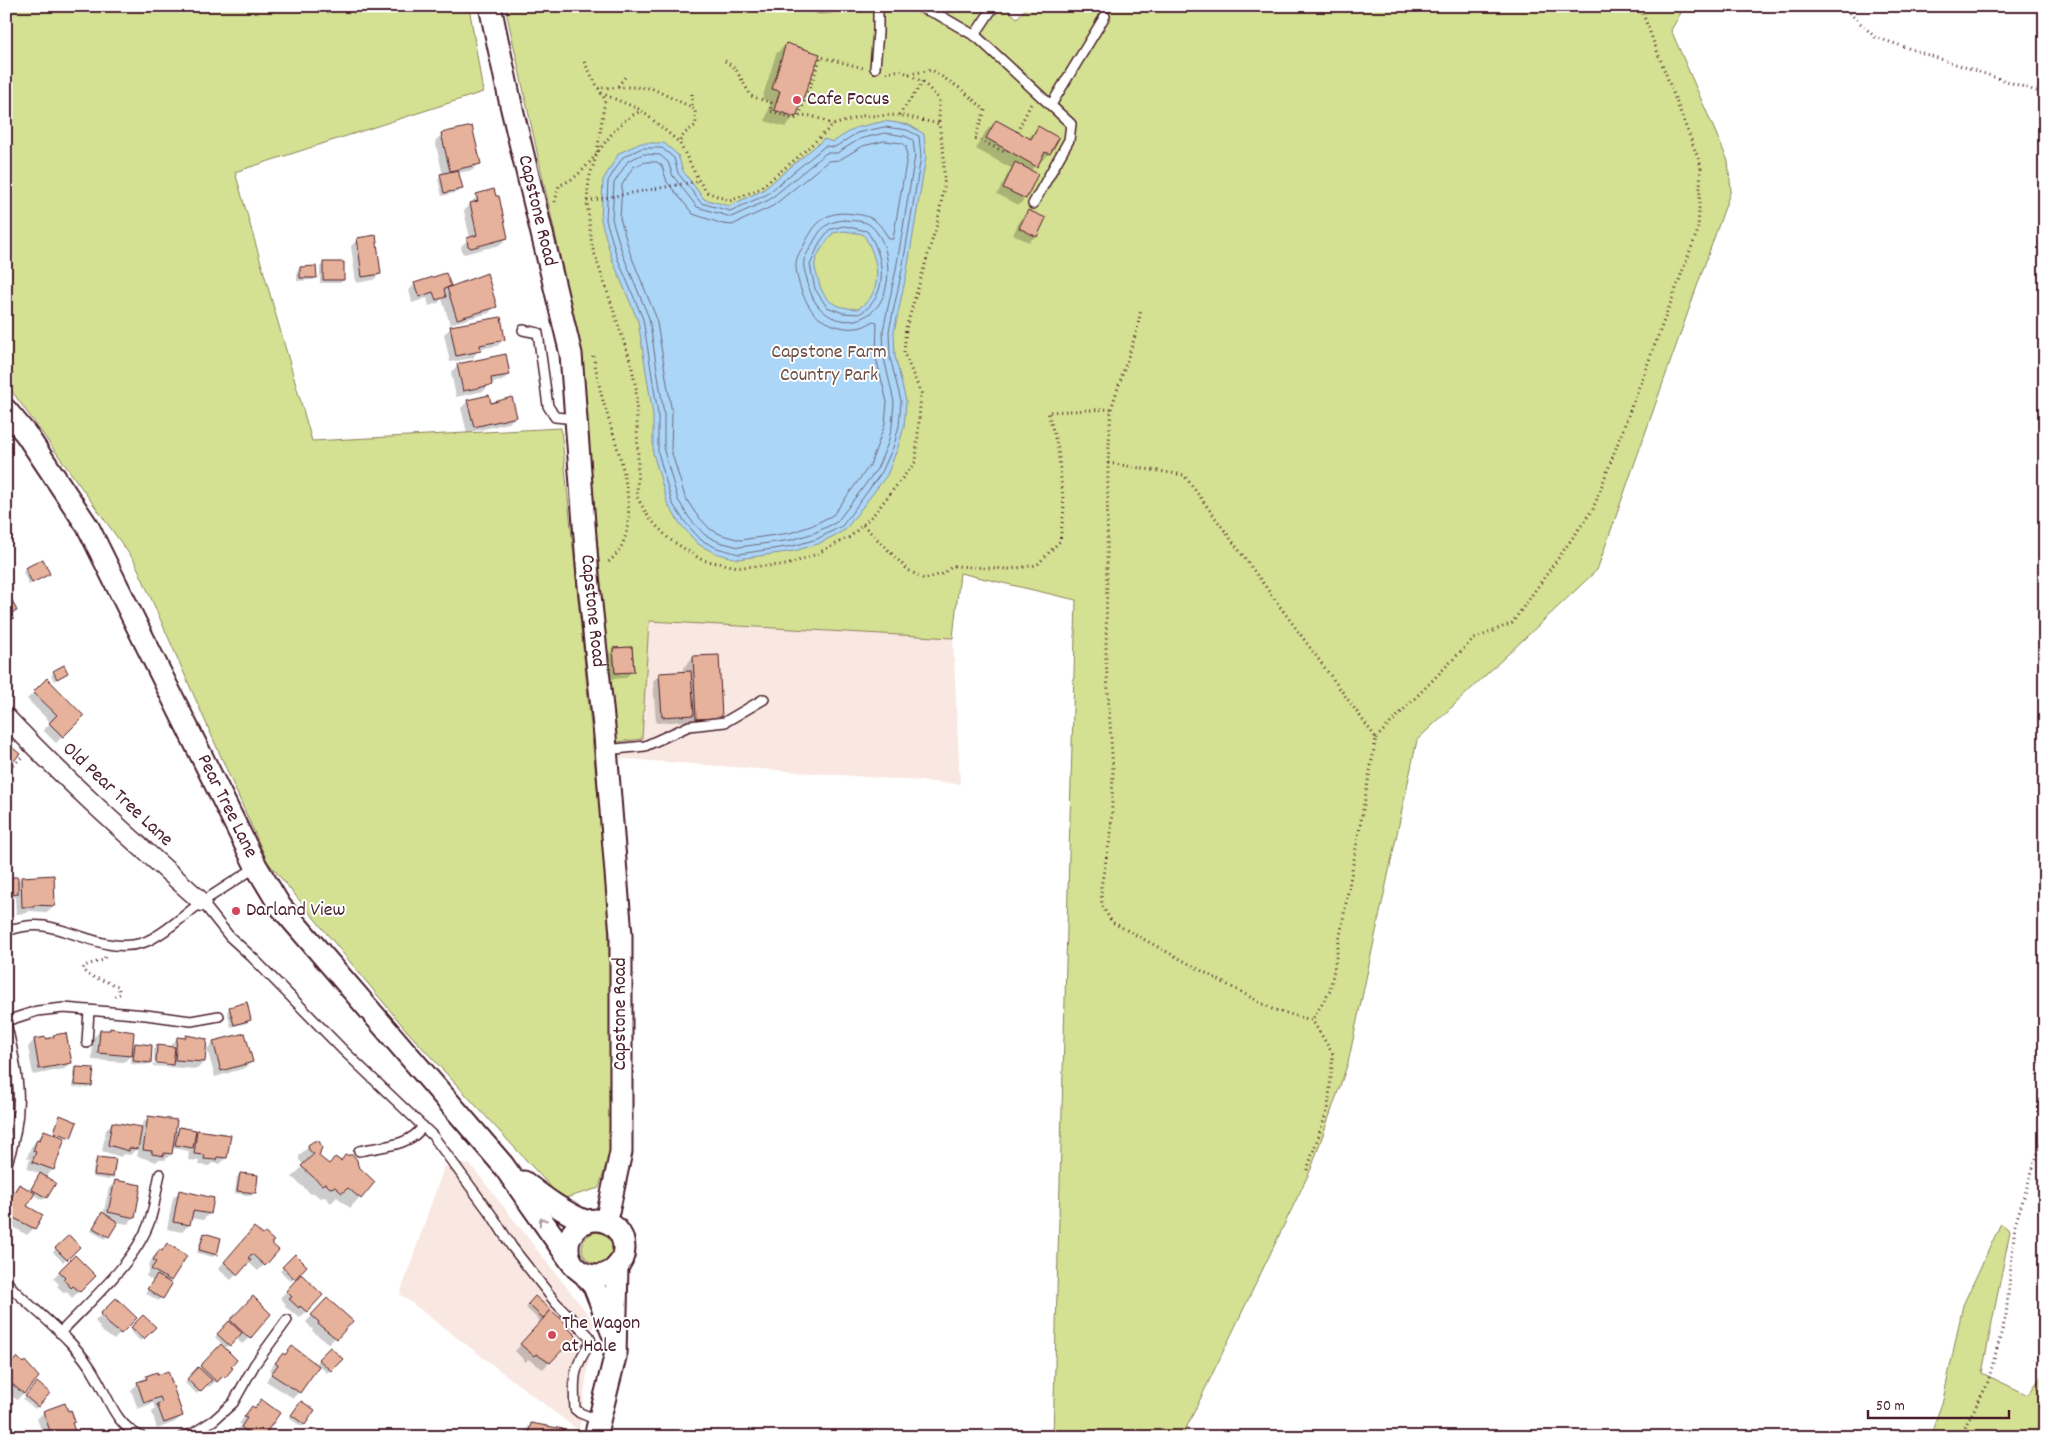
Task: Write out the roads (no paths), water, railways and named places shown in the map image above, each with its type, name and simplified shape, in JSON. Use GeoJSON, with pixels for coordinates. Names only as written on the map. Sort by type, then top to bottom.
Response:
{"type":"FeatureCollection","features":[{"type":"Feature","properties":{"kind":"street","name":"Capstone Road"},"geometry":{"type":"LineString","coordinates":[[490,6],[511,104],[571,354],[588,576],[606,750],[622,935],[621,1152],[596,1222]]}},
{"type":"Feature","properties":{"kind":"street","name":"Pear Tree Lane"},"geometry":{"type":"LineString","coordinates":[[6,410],[26,434],[88,527],[256,866],[280,906],[503,1165],[577,1267]]}},
{"type":"Feature","properties":{"kind":"street","name":"Old Pear Tree Lane"},"geometry":{"type":"LineString","coordinates":[[6,717],[33,746],[96,806],[202,902]]}},
{"type":"Feature","properties":{"kind":"street","name":"Pear Tree Lane"},"geometry":{"type":"LineString","coordinates":[[503,1165],[546,1200],[567,1213],[596,1222]]}},
{"type":"Feature","properties":{"kind":"street"},"geometry":{"type":"LineString","coordinates":[[597,1429],[612,1376],[617,1341],[617,1266],[624,1250],[623,1241],[613,1227],[596,1222],[579,1226],[572,1233],[568,1242],[568,1251],[577,1267],[594,1286],[604,1314],[617,1341]]}},
{"type":"Feature","properties":{"kind":"street"},"geometry":{"type":"LineString","coordinates":[[577,1267],[593,1276],[602,1275],[617,1266]]}},
{"type":"Feature","properties":{"kind":"lane"},"geometry":{"type":"LineString","coordinates":[[585,6],[596,6]]}},
{"type":"Feature","properties":{"kind":"lane"},"geometry":{"type":"LineString","coordinates":[[811,6],[820,8],[847,6]]}},
{"type":"Feature","properties":{"kind":"lane"},"geometry":{"type":"LineString","coordinates":[[870,68],[878,6]]}},
{"type":"Feature","properties":{"kind":"lane"},"geometry":{"type":"LineString","coordinates":[[916,6],[939,15],[974,36],[1072,124],[1069,140],[1033,204]]}},
{"type":"Feature","properties":{"kind":"lane"},"geometry":{"type":"LineString","coordinates":[[974,36],[994,6]]}},
{"type":"Feature","properties":{"kind":"lane"},"geometry":{"type":"LineString","coordinates":[[1051,105],[1105,16]]}},
{"type":"Feature","properties":{"kind":"lane"},"geometry":{"type":"LineString","coordinates":[[523,330],[538,333],[548,406],[555,416],[577,419]]}},
{"type":"Feature","properties":{"kind":"lane"},"geometry":{"type":"LineString","coordinates":[[606,750],[645,746],[689,726],[725,722],[764,699]]}},
{"type":"Feature","properties":{"kind":"lane"},"geometry":{"type":"LineString","coordinates":[[6,931],[22,926],[44,926],[108,944],[126,946],[143,943],[256,866]]}},
{"type":"Feature","properties":{"kind":"lane"},"geometry":{"type":"LineString","coordinates":[[202,902],[229,936],[433,1136],[493,1217],[512,1247],[556,1303],[589,1336],[591,1342],[582,1355],[573,1378],[575,1409],[597,1429]]}},
{"type":"Feature","properties":{"kind":"lane"},"geometry":{"type":"LineString","coordinates":[[6,1167],[18,1123],[20,1092],[17,1066],[6,1022],[52,1008],[101,1010],[191,1021],[219,1016]]}},
{"type":"Feature","properties":{"kind":"lane"},"geometry":{"type":"LineString","coordinates":[[87,1043],[88,1010]]}},
{"type":"Feature","properties":{"kind":"lane"},"geometry":{"type":"LineString","coordinates":[[359,1151],[409,1140],[418,1135],[423,1126]]}},
{"type":"Feature","properties":{"kind":"lane"},"geometry":{"type":"LineString","coordinates":[[60,1333],[128,1258],[142,1238],[150,1222],[160,1174]]}},
{"type":"Feature","properties":{"kind":"lane"},"geometry":{"type":"LineString","coordinates":[[6,1281],[14,1291],[60,1333],[88,1364],[117,1417],[130,1431],[142,1437]]}},
{"type":"Feature","properties":{"kind":"lane"},"geometry":{"type":"LineString","coordinates":[[182,1437],[192,1434],[233,1403],[255,1364],[287,1320]]}},
{"type":"Feature","properties":{"kind":"water"},"geometry":{"type":"Polygon","coordinates":[[[885,121],[909,125],[924,134],[926,157],[907,271],[894,332],[895,356],[906,401],[904,427],[898,447],[887,475],[845,530],[818,544],[794,551],[738,559],[715,553],[698,544],[681,525],[668,505],[653,453],[653,415],[638,321],[612,259],[601,220],[603,180],[619,153],[641,143],[664,143],[678,155],[683,171],[704,199],[729,206],[763,190],[824,139],[833,142],[855,128],[885,121]],[[844,231],[833,233],[816,259],[815,267],[823,293],[832,302],[843,307],[858,309],[869,299],[874,291],[877,274],[876,266],[871,249],[863,234],[844,231]]]}},
{"type":"Feature","properties":{"kind":"place","name":"Cafe Focus"},"geometry":{"type":"Point","coordinates":[797,100]}},
{"type":"Feature","properties":{"kind":"place","name":"Darland View"},"geometry":{"type":"Point","coordinates":[236,911]}},
{"type":"Feature","properties":{"kind":"place","name":"The Wagon at Hale"},"geometry":{"type":"Point","coordinates":[552,1335]}},
{"type":"Feature","properties":{"kind":"park label","name":"Capstone Farm Country Park"},"geometry":{"type":"Point","coordinates":[829,364]}}]}
